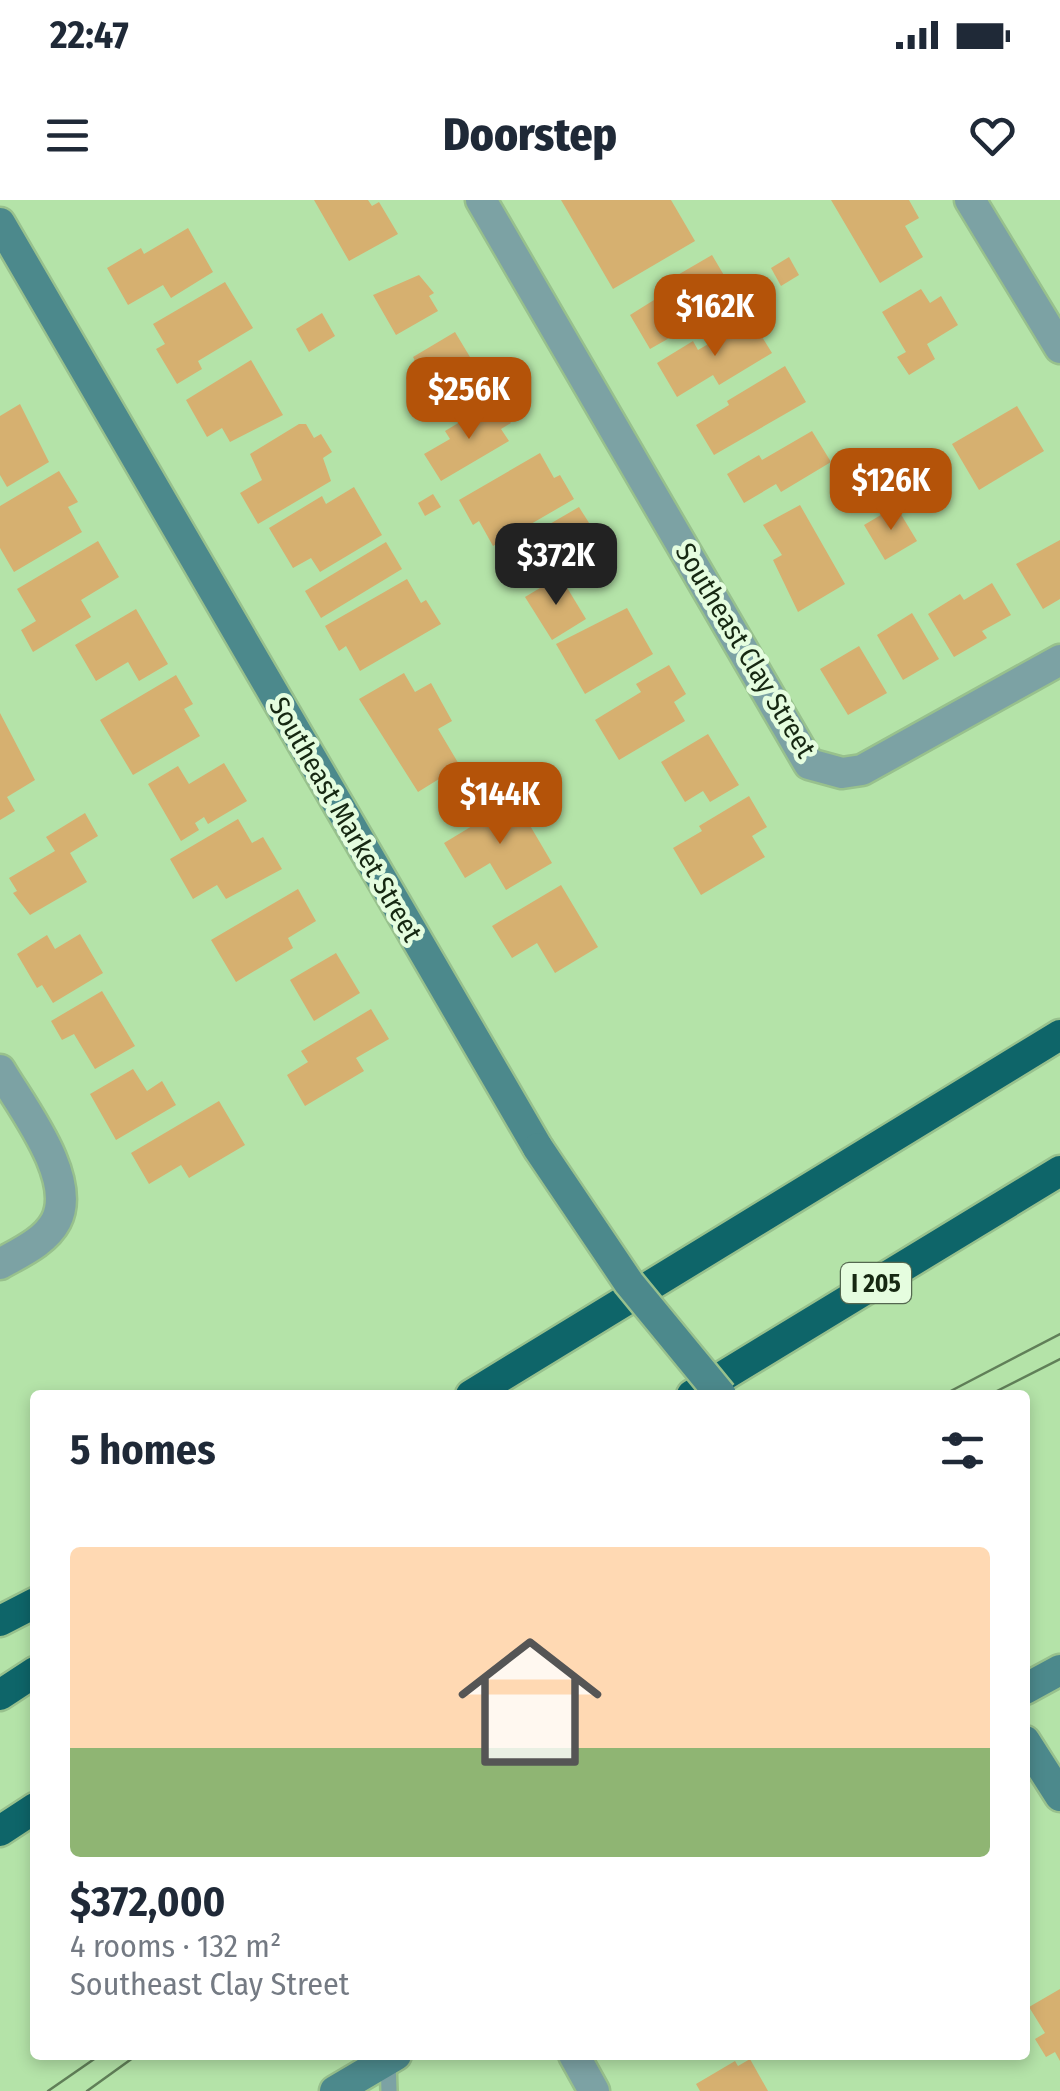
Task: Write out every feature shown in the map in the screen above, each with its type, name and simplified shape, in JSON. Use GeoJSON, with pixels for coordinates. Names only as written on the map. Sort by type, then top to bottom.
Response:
{"type":"FeatureCollection","features":[{"type":"Feature","properties":{"kind":"highway"},"geometry":{"type":"LineString","coordinates":[[479,1390],[1060,1035]]}},
{"type":"Feature","properties":{"kind":"highway","name":"I 205"},"geometry":{"type":"LineString","coordinates":[[700,1390],[1060,1171]]}},
{"type":"Feature","properties":{"kind":"highway"},"geometry":{"type":"LineString","coordinates":[[0,1621],[30,1606]]}},
{"type":"Feature","properties":{"kind":"highway"},"geometry":{"type":"LineString","coordinates":[[0,1695],[30,1675]]}},
{"type":"Feature","properties":{"kind":"highway"},"geometry":{"type":"LineString","coordinates":[[0,1831],[30,1811]]}},
{"type":"Feature","properties":{"kind":"street","name":"Southeast Clay Street"},"geometry":{"type":"LineString","coordinates":[[481,200],[809,764],[842,772],[862,770],[1060,660]]}},
{"type":"Feature","properties":{"kind":"street"},"geometry":{"type":"LineString","coordinates":[[970,200],[1060,348]]}},
{"type":"Feature","properties":{"kind":"street","name":"Southeast Market Street"},"geometry":{"type":"LineString","coordinates":[[0,222],[538,1148],[607,1253],[717,1390]]}},
{"type":"Feature","properties":{"kind":"street"},"geometry":{"type":"LineString","coordinates":[[0,1070],[58,1172],[62,1198],[57,1219],[35,1243],[0,1264]]}},
{"type":"Feature","properties":{"kind":"street"},"geometry":{"type":"LineString","coordinates":[[1030,1686],[1060,1670]]}},
{"type":"Feature","properties":{"kind":"street"},"geometry":{"type":"LineString","coordinates":[[1030,1749],[1060,1796]]}},
{"type":"Feature","properties":{"kind":"street"},"geometry":{"type":"LineString","coordinates":[[334,2091],[387,2060]]}},
{"type":"Feature","properties":{"kind":"street"},"geometry":{"type":"LineString","coordinates":[[577,2060],[594,2091]]}},
{"type":"Feature","properties":{"kind":"lane"},"geometry":{"type":"LineString","coordinates":[[389,2091],[392,2060]]}},
{"type":"Feature","properties":{"kind":"building"},"geometry":{"type":"Polygon","coordinates":[[[314,200],[368,200],[372,206],[379,202],[398,234],[349,261],[314,200]]]}},
{"type":"Feature","properties":{"kind":"building"},"geometry":{"type":"Polygon","coordinates":[[[561,200],[671,200],[695,241],[613,289],[561,200]]]}},
{"type":"Feature","properties":{"kind":"building"},"geometry":{"type":"Polygon","coordinates":[[[831,200],[909,200],[919,218],[905,226],[923,257],[880,283],[831,200]]]}},
{"type":"Feature","properties":{"kind":"building"},"geometry":{"type":"Polygon","coordinates":[[[188,228],[213,272],[171,298],[163,285],[128,305],[107,268],[141,248],[144,254],[188,228]]]}},
{"type":"Feature","properties":{"kind":"building"},"geometry":{"type":"Polygon","coordinates":[[[712,255],[738,299],[650,349],[630,315],[662,295],[657,287],[712,255]]]}},
{"type":"Feature","properties":{"kind":"building"},"geometry":{"type":"Polygon","coordinates":[[[789,257],[799,275],[781,286],[771,268],[789,257]]]}},
{"type":"Feature","properties":{"kind":"building"},"geometry":{"type":"Polygon","coordinates":[[[419,275],[434,293],[429,296],[438,311],[396,335],[373,295],[419,275]]]}},
{"type":"Feature","properties":{"kind":"building"},"geometry":{"type":"Polygon","coordinates":[[[225,282],[253,328],[198,361],[202,369],[177,384],[156,349],[165,344],[153,324],[225,282]]]}},
{"type":"Feature","properties":{"kind":"building"},"geometry":{"type":"Polygon","coordinates":[[[921,289],[930,303],[941,296],[958,325],[927,344],[935,359],[909,375],[897,357],[906,352],[882,312],[921,289]]]}},
{"type":"Feature","properties":{"kind":"building"},"geometry":{"type":"Polygon","coordinates":[[[322,313],[335,336],[309,352],[296,329],[322,313]]]}},
{"type":"Feature","properties":{"kind":"building"},"geometry":{"type":"Polygon","coordinates":[[[751,319],[772,353],[719,385],[713,375],[677,397],[657,363],[693,341],[698,350],[751,319]]]}},
{"type":"Feature","properties":{"kind":"building"},"geometry":{"type":"Polygon","coordinates":[[[455,332],[476,367],[487,361],[500,382],[446,414],[436,396],[421,405],[406,378],[420,370],[413,357],[455,332]]]}},
{"type":"Feature","properties":{"kind":"building"},"geometry":{"type":"Polygon","coordinates":[[[251,360],[283,415],[230,442],[222,428],[207,437],[186,400],[251,360]]]}},
{"type":"Feature","properties":{"kind":"building"},"geometry":{"type":"Polygon","coordinates":[[[785,366],[806,402],[714,455],[696,425],[785,366]]]}},
{"type":"Feature","properties":{"kind":"building"},"geometry":{"type":"Polygon","coordinates":[[[20,404],[49,462],[7,487],[0,475],[0,416],[20,404]]]}},
{"type":"Feature","properties":{"kind":"building"},"geometry":{"type":"Polygon","coordinates":[[[488,405],[495,416],[503,411],[511,423],[501,429],[509,441],[441,481],[424,454],[450,439],[445,431],[488,405]]]}},
{"type":"Feature","properties":{"kind":"building"},"geometry":{"type":"Polygon","coordinates":[[[1017,406],[1044,451],[979,490],[952,444],[1017,406]]]}},
{"type":"Feature","properties":{"kind":"building"},"geometry":{"type":"Polygon","coordinates":[[[299,424],[306,424],[314,438],[321,434],[332,452],[323,458],[331,481],[258,524],[240,493],[262,480],[250,454],[299,424]]]}},
{"type":"Feature","properties":{"kind":"building"},"geometry":{"type":"Polygon","coordinates":[[[812,431],[831,462],[781,492],[776,484],[744,503],[727,474],[759,455],[762,460],[812,431]]]}},
{"type":"Feature","properties":{"kind":"building"},"geometry":{"type":"Polygon","coordinates":[[[540,453],[554,478],[560,475],[574,499],[493,546],[479,521],[473,525],[459,500],[540,453]]]}},
{"type":"Feature","properties":{"kind":"building"},"geometry":{"type":"Polygon","coordinates":[[[59,471],[78,502],[68,507],[82,532],[14,572],[0,548],[0,506],[59,471]]]}},
{"type":"Feature","properties":{"kind":"building"},"geometry":{"type":"Polygon","coordinates":[[[354,487],[382,535],[320,572],[311,558],[293,568],[269,528],[322,496],[326,504],[354,487]]]}},
{"type":"Feature","properties":{"kind":"building"},"geometry":{"type":"Polygon","coordinates":[[[433,494],[441,507],[425,516],[418,503],[433,494]]]}},
{"type":"Feature","properties":{"kind":"building"},"geometry":{"type":"Polygon","coordinates":[[[800,505],[845,584],[798,612],[773,560],[782,555],[763,525],[800,505]]]}},
{"type":"Feature","properties":{"kind":"building"},"geometry":{"type":"Polygon","coordinates":[[[896,506],[917,541],[885,560],[864,525],[896,506]]]}},
{"type":"Feature","properties":{"kind":"building"},"geometry":{"type":"Polygon","coordinates":[[[579,507],[596,534],[514,582],[498,554],[579,507]]]}},
{"type":"Feature","properties":{"kind":"building"},"geometry":{"type":"Polygon","coordinates":[[[1060,540],[1060,599],[1043,609],[1016,564],[1060,540]]]}},
{"type":"Feature","properties":{"kind":"building"},"geometry":{"type":"Polygon","coordinates":[[[98,541],[119,577],[81,600],[91,617],[33,652],[21,630],[36,621],[17,589],[98,541]]]}},
{"type":"Feature","properties":{"kind":"building"},"geometry":{"type":"Polygon","coordinates":[[[386,542],[402,569],[321,618],[305,591],[386,542]]]}},
{"type":"Feature","properties":{"kind":"building"},"geometry":{"type":"Polygon","coordinates":[[[560,576],[586,619],[552,640],[525,597],[560,576]]]}},
{"type":"Feature","properties":{"kind":"building"},"geometry":{"type":"Polygon","coordinates":[[[407,579],[421,603],[426,600],[441,624],[360,671],[346,646],[339,651],[325,626],[407,579]]]}},
{"type":"Feature","properties":{"kind":"building"},"geometry":{"type":"Polygon","coordinates":[[[992,583],[1011,615],[982,631],[987,638],[954,657],[928,614],[960,594],[964,600],[992,583]]]}},
{"type":"Feature","properties":{"kind":"building"},"geometry":{"type":"Polygon","coordinates":[[[627,608],[653,654],[585,694],[556,644],[627,608]]]}},
{"type":"Feature","properties":{"kind":"building"},"geometry":{"type":"Polygon","coordinates":[[[136,609],[168,664],[139,681],[128,662],[96,681],[75,645],[136,609]]]}},
{"type":"Feature","properties":{"kind":"building"},"geometry":{"type":"Polygon","coordinates":[[[912,613],[939,659],[903,680],[877,635],[912,613]]]}},
{"type":"Feature","properties":{"kind":"building"},"geometry":{"type":"Polygon","coordinates":[[[859,646],[887,693],[848,715],[820,669],[859,646]]]}},
{"type":"Feature","properties":{"kind":"building"},"geometry":{"type":"Polygon","coordinates":[[[669,665],[686,694],[674,702],[685,721],[619,760],[595,720],[641,692],[636,684],[669,665]]]}},
{"type":"Feature","properties":{"kind":"building"},"geometry":{"type":"Polygon","coordinates":[[[404,673],[415,692],[431,683],[452,721],[438,729],[460,766],[418,792],[359,699],[404,673]]]}},
{"type":"Feature","properties":{"kind":"building"},"geometry":{"type":"Polygon","coordinates":[[[176,675],[193,704],[184,709],[200,736],[133,775],[100,720],[176,675]]]}},
{"type":"Feature","properties":{"kind":"building"},"geometry":{"type":"Polygon","coordinates":[[[0,713],[35,780],[7,797],[15,811],[0,820],[0,713]]]}},
{"type":"Feature","properties":{"kind":"building"},"geometry":{"type":"Polygon","coordinates":[[[708,734],[739,785],[710,802],[703,791],[685,802],[661,762],[708,734]]]}},
{"type":"Feature","properties":{"kind":"building"},"geometry":{"type":"Polygon","coordinates":[[[224,763],[247,801],[208,824],[204,817],[195,823],[199,830],[181,841],[148,784],[178,766],[189,784],[224,763]]]}},
{"type":"Feature","properties":{"kind":"building"},"geometry":{"type":"Polygon","coordinates":[[[749,796],[767,827],[752,836],[765,857],[701,895],[673,848],[702,831],[699,826],[749,796]]]}},
{"type":"Feature","properties":{"kind":"building"},"geometry":{"type":"Polygon","coordinates":[[[515,800],[552,863],[506,890],[490,863],[465,878],[444,843],[515,800]]]}},
{"type":"Feature","properties":{"kind":"building"},"geometry":{"type":"Polygon","coordinates":[[[85,813],[98,836],[70,853],[87,882],[30,915],[13,893],[17,891],[9,878],[55,851],[46,837],[85,813]]]}},
{"type":"Feature","properties":{"kind":"building"},"geometry":{"type":"Polygon","coordinates":[[[238,819],[252,843],[263,837],[282,869],[226,899],[217,885],[193,899],[170,859],[238,819]]]}},
{"type":"Feature","properties":{"kind":"building"},"geometry":{"type":"Polygon","coordinates":[[[561,885],[598,947],[555,973],[537,943],[512,958],[492,926],[561,885]]]}},
{"type":"Feature","properties":{"kind":"building"},"geometry":{"type":"Polygon","coordinates":[[[298,889],[316,921],[288,938],[293,948],[236,982],[211,940],[298,889]]]}},
{"type":"Feature","properties":{"kind":"building"},"geometry":{"type":"Polygon","coordinates":[[[80,934],[103,973],[53,1003],[42,985],[37,988],[17,954],[47,935],[55,949],[80,934]]]}},
{"type":"Feature","properties":{"kind":"building"},"geometry":{"type":"Polygon","coordinates":[[[336,953],[360,993],[314,1021],[290,980],[336,953]]]}},
{"type":"Feature","properties":{"kind":"building"},"geometry":{"type":"Polygon","coordinates":[[[102,991],[135,1046],[95,1069],[74,1034],[62,1040],[51,1021],[102,991]]]}},
{"type":"Feature","properties":{"kind":"building"},"geometry":{"type":"Polygon","coordinates":[[[371,1009],[389,1039],[356,1058],[364,1071],[305,1106],[287,1075],[308,1062],[301,1051],[371,1009]]]}},
{"type":"Feature","properties":{"kind":"building"},"geometry":{"type":"Polygon","coordinates":[[[133,1069],[147,1091],[162,1081],[176,1105],[116,1140],[90,1094],[133,1069]]]}},
{"type":"Feature","properties":{"kind":"building"},"geometry":{"type":"Polygon","coordinates":[[[219,1101],[245,1145],[189,1178],[181,1165],[149,1184],[131,1153],[219,1101]]]}},
{"type":"Feature","properties":{"kind":"building"},"geometry":{"type":"Polygon","coordinates":[[[1060,1989],[1060,2061],[1055,2052],[1046,2057],[1035,2039],[1045,2033],[1030,2006],[1060,1989]]]}},
{"type":"Feature","properties":{"kind":"building"},"geometry":{"type":"Polygon","coordinates":[[[751,2060],[768,2091],[700,2091],[696,2084],[735,2061],[738,2066],[751,2060]]]}},
{"type":"Feature","properties":{"kind":"tram line"},"geometry":{"type":"LineString","coordinates":[[953,1390],[1060,1334]]}},
{"type":"Feature","properties":{"kind":"tram line"},"geometry":{"type":"LineString","coordinates":[[999,1390],[1060,1359]]}},
{"type":"Feature","properties":{"kind":"tram line"},"geometry":{"type":"LineString","coordinates":[[48,2091],[93,2060]]}},
{"type":"Feature","properties":{"kind":"tram line"},"geometry":{"type":"LineString","coordinates":[[87,2091],[130,2060]]}}]}
